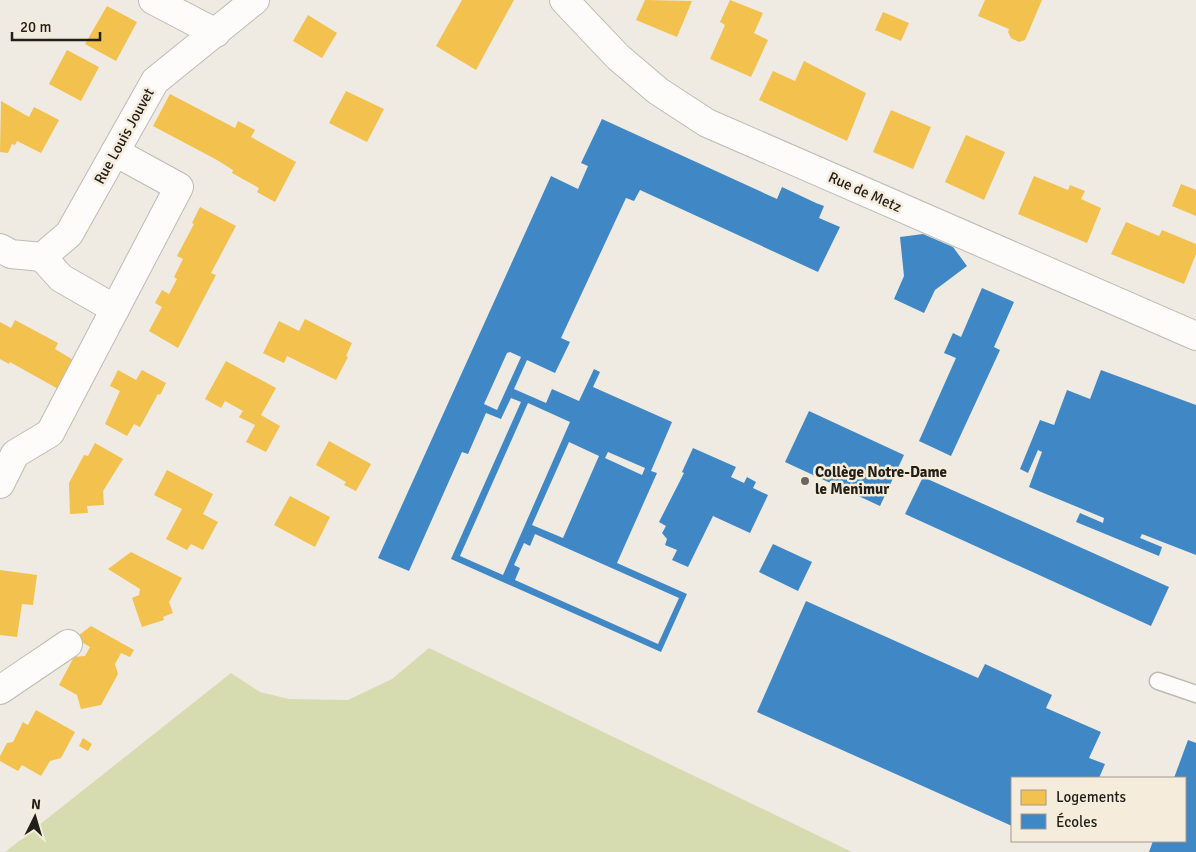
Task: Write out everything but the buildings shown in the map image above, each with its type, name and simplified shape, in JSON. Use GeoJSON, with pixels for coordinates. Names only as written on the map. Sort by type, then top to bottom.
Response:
{"type":"FeatureCollection","features":[{"type":"Feature","properties":{"kind":"street"},"geometry":{"type":"LineString","coordinates":[[153,0],[216,33]]}},
{"type":"Feature","properties":{"kind":"street","name":"Rue Louis Jouvet"},"geometry":{"type":"LineString","coordinates":[[42,257],[68,234],[155,81],[255,0]]}},
{"type":"Feature","properties":{"kind":"street","name":"Rue de Metz"},"geometry":{"type":"LineString","coordinates":[[564,0],[631,68],[658,91],[707,123],[1196,336]]}},
{"type":"Feature","properties":{"kind":"street"},"geometry":{"type":"LineString","coordinates":[[0,484],[16,454],[50,433],[179,187],[115,152]]}},
{"type":"Feature","properties":{"kind":"street"},"geometry":{"type":"LineString","coordinates":[[0,248],[11,254],[42,257],[61,278],[115,309]]}},
{"type":"Feature","properties":{"kind":"street"},"geometry":{"type":"LineString","coordinates":[[0,690],[68,644]]}},
{"type":"Feature","properties":{"kind":"lane"},"geometry":{"type":"LineString","coordinates":[[1158,681],[1196,694]]}},
{"type":"Feature","properties":{"kind":"green space"},"geometry":{"type":"Polygon","coordinates":[[[429,648],[852,852],[5,852],[231,673],[260,692],[289,699],[348,700],[392,679],[429,648]]]}},
{"type":"Feature","properties":{"kind":"place","name":"Collège Notre-Dame le Menimur"},"geometry":{"type":"Point","coordinates":[805,481]}}]}
